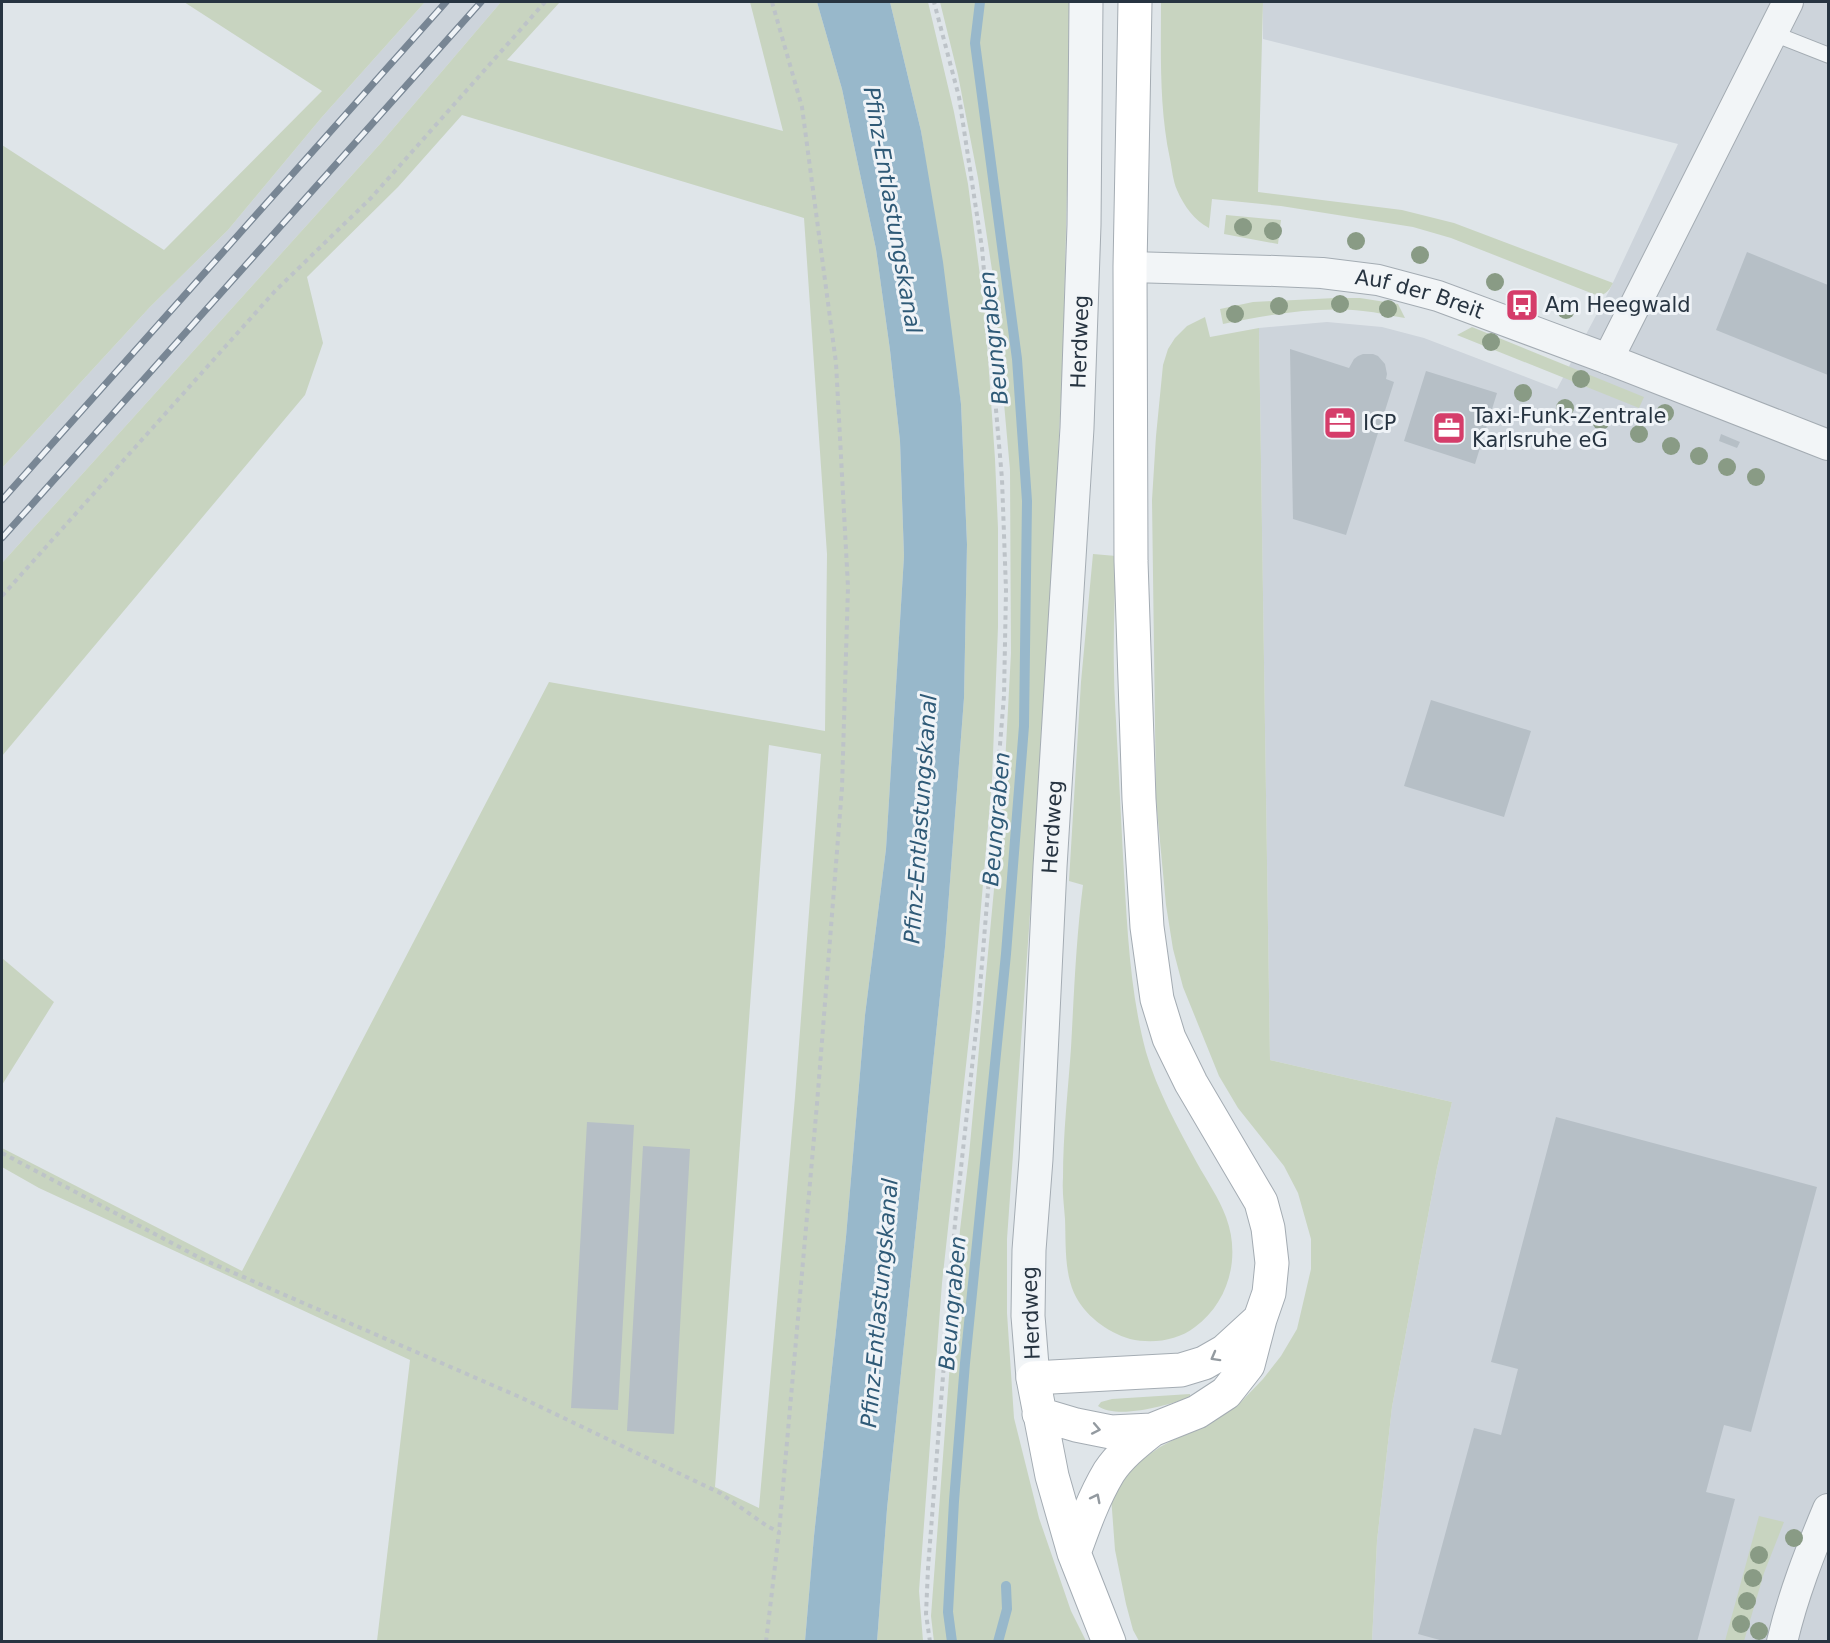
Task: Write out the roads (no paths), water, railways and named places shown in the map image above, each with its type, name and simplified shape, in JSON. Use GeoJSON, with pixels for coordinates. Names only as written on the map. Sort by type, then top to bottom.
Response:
{"type":"FeatureCollection","features":[{"type":"Feature","properties":{"kind":"main road"},"geometry":{"type":"LineString","coordinates":[[1074,1553],[1092,1506],[1110,1470],[1131,1447],[1152,1430],[1197,1412],[1226,1394],[1248,1365],[1269,1293],[1272,1263],[1268,1228],[1261,1202],[1191,1083],[1169,1038],[1157,999],[1147,927],[1139,799],[1131,573],[1130,267],[1135,2]]}},
{"type":"Feature","properties":{"kind":"main road"},"geometry":{"type":"LineString","coordinates":[[1033,1378],[1181,1370],[1204,1363],[1225,1351],[1260,1319]]}},
{"type":"Feature","properties":{"kind":"main road","name":"Herdweg"},"geometry":{"type":"LineString","coordinates":[[1033,1378],[1052,1476],[1074,1553],[1109,1641]]}},
{"type":"Feature","properties":{"kind":"main road"},"geometry":{"type":"LineString","coordinates":[[1039,1414],[1076,1425],[1111,1431],[1152,1430]]}},
{"type":"Feature","properties":{"kind":"street","name":"Herdweg"},"geometry":{"type":"LineString","coordinates":[[1033,1378],[1028,1316],[1029,1251],[1077,428],[1084,225],[1086,2]]}},
{"type":"Feature","properties":{"kind":"street"},"geometry":{"type":"LineString","coordinates":[[1608,359],[1788,2]]}},
{"type":"Feature","properties":{"kind":"street","name":"Auf der Breit"},"geometry":{"type":"LineString","coordinates":[[1130,267],[1322,273],[1378,280],[1438,296],[1608,359],[1828,445]]}},
{"type":"Feature","properties":{"kind":"street"},"geometry":{"type":"LineString","coordinates":[[1782,1641],[1790,1607],[1828,1509]]}},
{"type":"Feature","properties":{"kind":"lane"},"geometry":{"type":"LineString","coordinates":[[1772,33],[1828,55]]}},
{"type":"Feature","properties":{"kind":"water","name":"Pfinz-Entlastungskanal"},"geometry":{"type":"Polygon","coordinates":[[[817,2],[890,2],[921,131],[943,262],[961,404],[967,544],[964,698],[945,947],[887,1509],[877,1642],[805,1641],[846,1237],[865,1015],[886,849],[904,556],[900,441],[876,249],[842,89],[817,2]]]}},
{"type":"Feature","properties":{"kind":"waterway","name":"Beungraben"},"geometry":{"type":"LineString","coordinates":[[952,1642],[948,1612],[954,1501],[965,1363],[1006,954],[1024,726],[1027,501],[1017,359],[975,43],[980,2]]}},
{"type":"Feature","properties":{"kind":"waterway","name":"Beungraben"},"geometry":{"type":"LineString","coordinates":[[998,1642],[1007,1609],[1006,1586]]}},
{"type":"Feature","properties":{"kind":"railway"},"geometry":{"type":"LineString","coordinates":[[2,500],[446,2]]}},
{"type":"Feature","properties":{"kind":"railway"},"geometry":{"type":"LineString","coordinates":[[2,538],[481,2]]}},
{"type":"Feature","properties":{"kind":"place","name":"Am Heegwald"},"geometry":{"type":"Point","coordinates":[1522,305]}},
{"type":"Feature","properties":{"kind":"place","name":"ICP"},"geometry":{"type":"Point","coordinates":[1340,423]}},
{"type":"Feature","properties":{"kind":"place","name":"Taxi-Funk-Zentrale Karlsruhe eG"},"geometry":{"type":"Point","coordinates":[1449,428]}}]}
